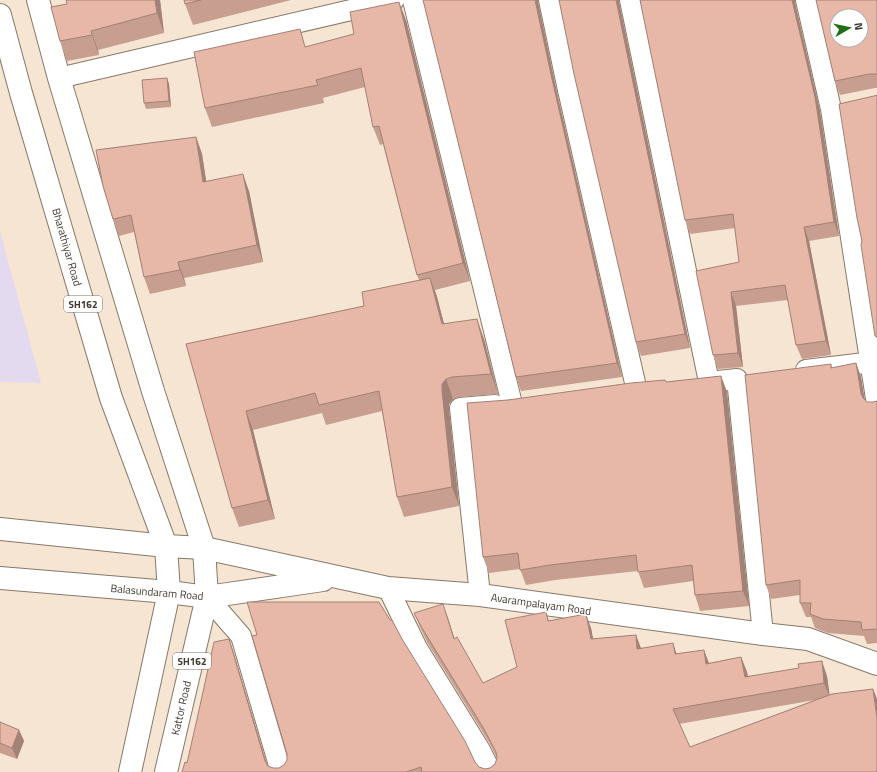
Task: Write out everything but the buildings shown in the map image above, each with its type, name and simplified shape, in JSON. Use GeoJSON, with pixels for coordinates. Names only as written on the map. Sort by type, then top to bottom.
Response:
{"type":"FeatureCollection","features":[{"type":"Feature","properties":{"kind":"main road","name":"SH162"},"geometry":{"type":"LineString","coordinates":[[38,0],[153,391],[204,548]]}},
{"type":"Feature","properties":{"kind":"main road","name":"Bharathiyar Road"},"geometry":{"type":"LineString","coordinates":[[0,15],[21,93],[111,398],[166,546],[169,592]]}},
{"type":"Feature","properties":{"kind":"main road"},"geometry":{"type":"LineString","coordinates":[[0,529],[166,546],[204,548]]}},
{"type":"Feature","properties":{"kind":"main road","name":"Avarampalayam Road"},"geometry":{"type":"LineString","coordinates":[[204,548],[336,578],[388,588],[480,595],[808,639],[877,664]]}},
{"type":"Feature","properties":{"kind":"main road","name":"Kattor Road"},"geometry":{"type":"LineString","coordinates":[[166,772],[207,597],[204,548]]}},
{"type":"Feature","properties":{"kind":"main road","name":"Balasundaram Road"},"geometry":{"type":"LineString","coordinates":[[0,578],[169,592],[207,597],[336,578]]}},
{"type":"Feature","properties":{"kind":"main road","name":"SH162"},"geometry":{"type":"LineString","coordinates":[[130,772],[169,592]]}},
{"type":"Feature","properties":{"kind":"street"},"geometry":{"type":"LineString","coordinates":[[60,78],[349,5],[394,0]]}},
{"type":"Feature","properties":{"kind":"street"},"geometry":{"type":"LineString","coordinates":[[413,0],[520,403],[460,408],[480,595]]}},
{"type":"Feature","properties":{"kind":"street"},"geometry":{"type":"LineString","coordinates":[[549,0],[636,388]]}},
{"type":"Feature","properties":{"kind":"street"},"geometry":{"type":"LineString","coordinates":[[630,0],[710,382]]}},
{"type":"Feature","properties":{"kind":"street"},"geometry":{"type":"LineString","coordinates":[[806,0],[838,108],[874,362],[877,405]]}},
{"type":"Feature","properties":{"kind":"street"},"geometry":{"type":"LineString","coordinates":[[792,372],[874,362]]}},
{"type":"Feature","properties":{"kind":"street"},"geometry":{"type":"LineString","coordinates":[[688,384],[744,378],[763,634]]}},
{"type":"Feature","properties":{"kind":"street"},"geometry":{"type":"LineString","coordinates":[[388,588],[417,648],[480,750],[491,772]]}},
{"type":"Feature","properties":{"kind":"street"},"geometry":{"type":"LineString","coordinates":[[207,597],[241,636],[281,772]]}},
{"type":"Feature","properties":{"kind":"shaded area"},"geometry":{"type":"Polygon","coordinates":[[[0,231],[41,383],[0,382],[0,231]]]}}]}
